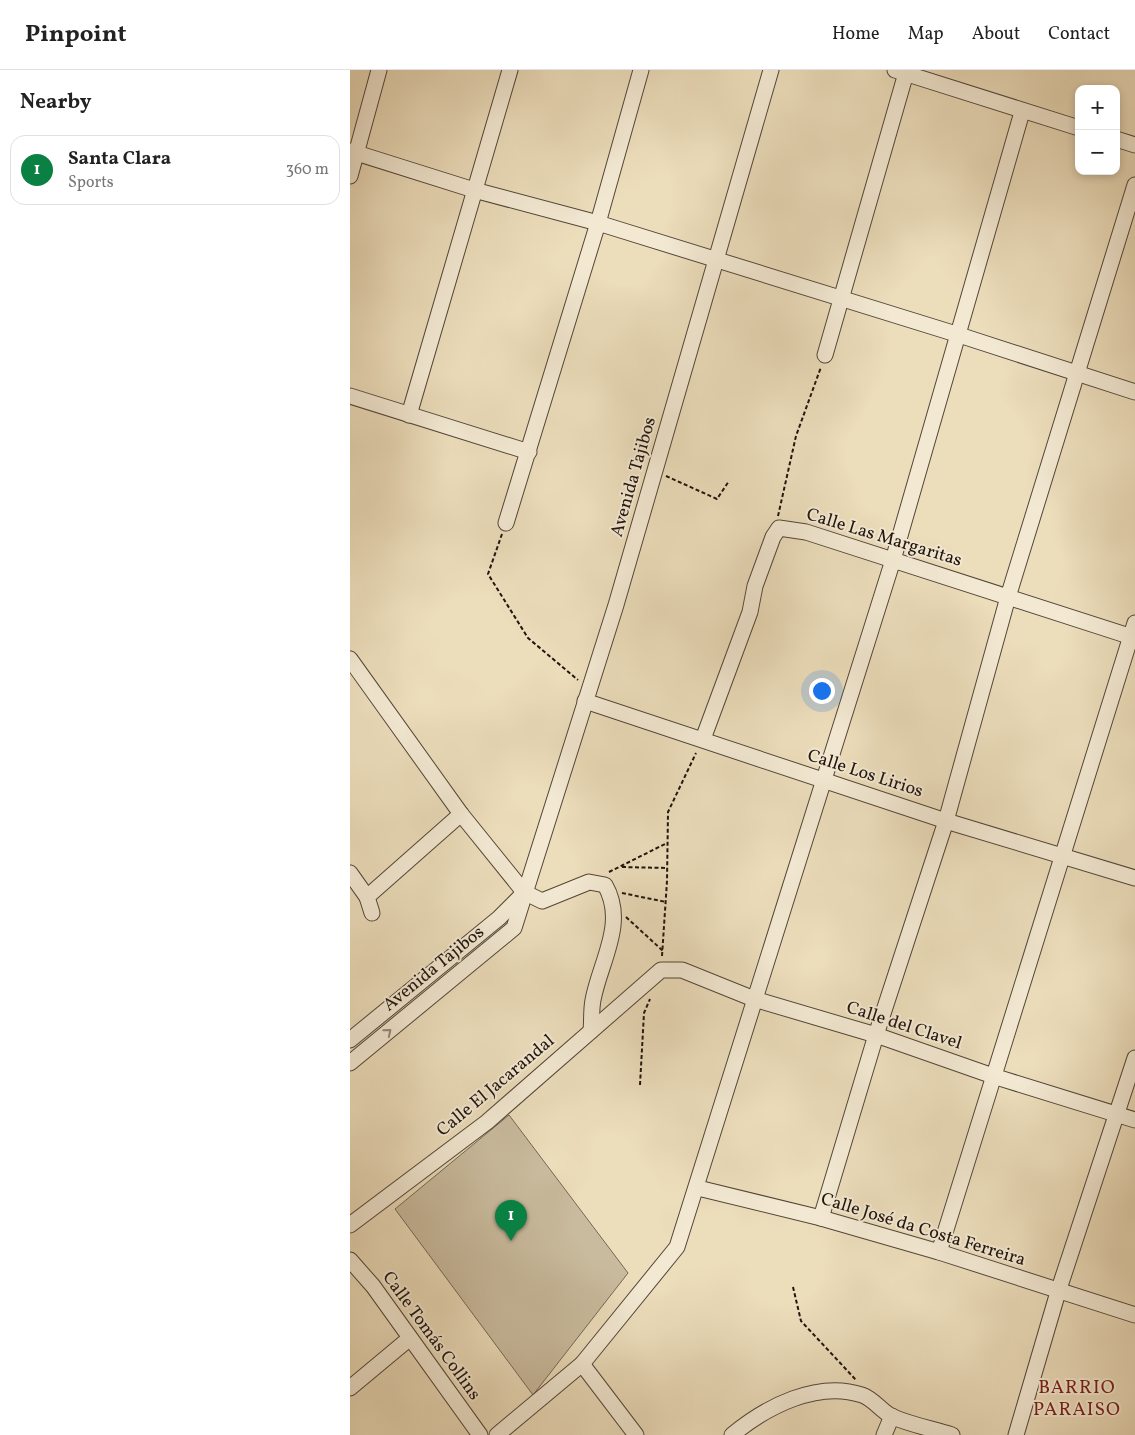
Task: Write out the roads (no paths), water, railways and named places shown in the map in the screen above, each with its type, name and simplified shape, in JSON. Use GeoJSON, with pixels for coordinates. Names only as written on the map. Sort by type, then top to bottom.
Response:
{"type":"FeatureCollection","features":[{"type":"Feature","properties":{"kind":"street"},"geometry":{"type":"LineString","coordinates":[[350,176],[353,152],[379,70]]}},
{"type":"Feature","properties":{"kind":"street"},"geometry":{"type":"LineString","coordinates":[[408,415],[510,70]]}},
{"type":"Feature","properties":{"kind":"street"},"geometry":{"type":"LineString","coordinates":[[506,523],[598,223],[641,70]]}},
{"type":"Feature","properties":{"kind":"street","name":"Avenida Tajibos"},"geometry":{"type":"LineString","coordinates":[[350,1063],[514,928],[655,471],[771,70]]}},
{"type":"Feature","properties":{"kind":"street"},"geometry":{"type":"LineString","coordinates":[[825,355],[842,300],[900,72],[1022,112],[1075,127]]}},
{"type":"Feature","properties":{"kind":"street"},"geometry":{"type":"LineString","coordinates":[[497,1435],[582,1364],[677,1247],[698,1188],[754,999],[893,560],[956,334],[1022,112]]}},
{"type":"Feature","properties":{"kind":"street"},"geometry":{"type":"LineString","coordinates":[[1120,140],[1135,145]]}},
{"type":"Feature","properties":{"kind":"street"},"geometry":{"type":"LineString","coordinates":[[353,152],[474,190],[598,223],[956,334],[1135,392]]}},
{"type":"Feature","properties":{"kind":"street"},"geometry":{"type":"LineString","coordinates":[[821,1218],[876,1035],[946,820],[1008,597],[1135,185]]}},
{"type":"Feature","properties":{"kind":"street"},"geometry":{"type":"LineString","coordinates":[[350,396],[529,452]]}},
{"type":"Feature","properties":{"kind":"street","name":"Calle Las Margaritas"},"geometry":{"type":"LineString","coordinates":[[703,739],[750,612],[755,586],[773,537],[779,528],[806,532],[1008,597],[1134,633]]}},
{"type":"Feature","properties":{"kind":"street"},"geometry":{"type":"LineString","coordinates":[[938,1252],[1134,633]]}},
{"type":"Feature","properties":{"kind":"street"},"geometry":{"type":"LineString","coordinates":[[350,659],[461,814],[524,892],[542,901],[589,882],[605,885],[610,897],[612,937],[593,1000],[591,1031]]}},
{"type":"Feature","properties":{"kind":"street","name":"Calle Los Lirios"},"geometry":{"type":"LineString","coordinates":[[585,701],[946,820],[1135,878]]}},
{"type":"Feature","properties":{"kind":"street"},"geometry":{"type":"LineString","coordinates":[[367,897],[461,814]]}},
{"type":"Feature","properties":{"kind":"street"},"geometry":{"type":"LineString","coordinates":[[350,873],[367,897],[372,913]]}},
{"type":"Feature","properties":{"kind":"street","name":"Avenida Tajibos"},"geometry":{"type":"LineString","coordinates":[[350,1040],[499,918],[524,892]]}},
{"type":"Feature","properties":{"kind":"street","name":"Calle del Clavel"},"geometry":{"type":"LineString","coordinates":[[662,970],[682,970],[754,999],[876,1035],[993,1076],[1135,1120]]}},
{"type":"Feature","properties":{"kind":"street","name":"Calle El Jacarandal"},"geometry":{"type":"LineString","coordinates":[[350,1224],[487,1122],[662,970]]}},
{"type":"Feature","properties":{"kind":"street"},"geometry":{"type":"LineString","coordinates":[[1016,1435],[1058,1292],[1135,1058]]}},
{"type":"Feature","properties":{"kind":"street","name":"Calle José da Costa Ferreira"},"geometry":{"type":"LineString","coordinates":[[698,1188],[821,1218],[938,1252],[1058,1292],[1135,1314]]}},
{"type":"Feature","properties":{"kind":"street","name":"Calle Tomás Collins"},"geometry":{"type":"LineString","coordinates":[[350,1260],[373,1286],[480,1435]]}},
{"type":"Feature","properties":{"kind":"street"},"geometry":{"type":"LineString","coordinates":[[350,1388],[410,1338]]}},
{"type":"Feature","properties":{"kind":"street"},"geometry":{"type":"LineString","coordinates":[[582,1364],[636,1435]]}},
{"type":"Feature","properties":{"kind":"street"},"geometry":{"type":"LineString","coordinates":[[732,1435],[747,1423],[799,1396],[838,1389],[864,1395],[892,1416],[952,1435]]}},
{"type":"Feature","properties":{"kind":"street"},"geometry":{"type":"LineString","coordinates":[[884,1435],[892,1416]]}},
{"type":"Feature","properties":{"kind":"place","name":"Santa Clara"},"geometry":{"type":"Point","coordinates":[511,1241]}},
{"type":"Feature","properties":{"kind":"district","name":"BARRIO PARAISO"},"geometry":{"type":"Point","coordinates":[1077,1399]}}]}
